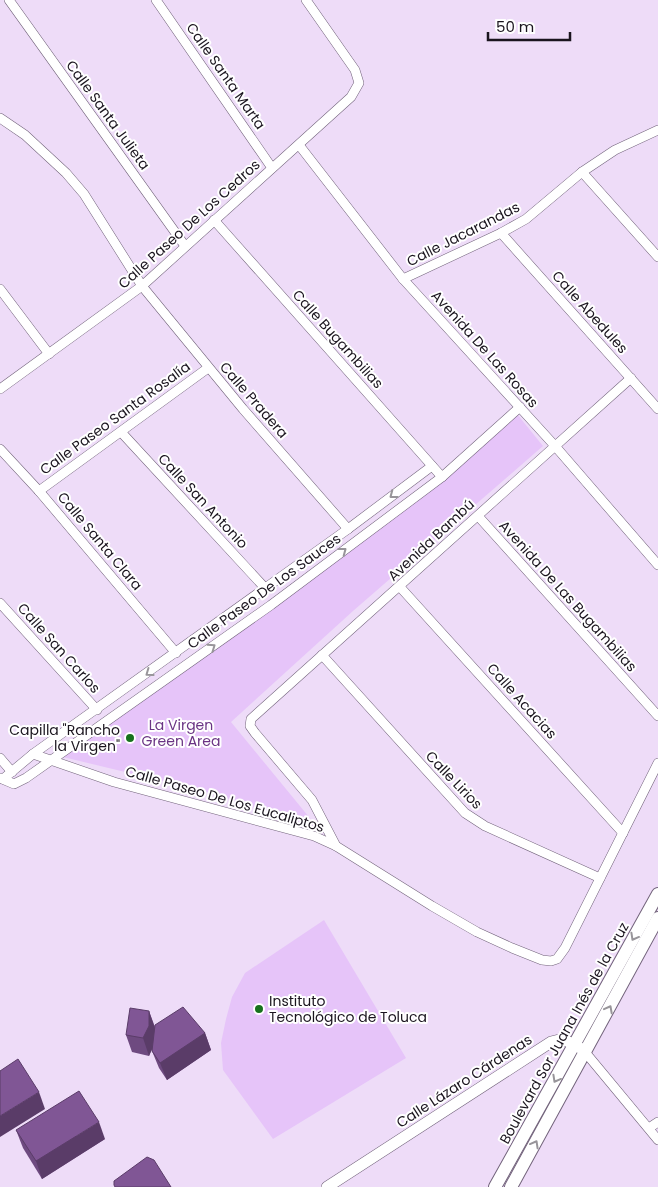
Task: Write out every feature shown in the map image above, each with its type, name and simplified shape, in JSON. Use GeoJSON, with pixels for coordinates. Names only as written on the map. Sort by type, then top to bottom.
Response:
{"type":"FeatureCollection","features":[{"type":"Feature","properties":{"kind":"main road","name":"Boulevard Sor Juana Inés de la Cruz"},"geometry":{"type":"LineString","coordinates":[[511,1187],[658,894]]}},
{"type":"Feature","properties":{"kind":"main road","name":"Boulevard Sor Juana Inés de la Cruz"},"geometry":{"type":"LineString","coordinates":[[495,1187],[658,918]]}},
{"type":"Feature","properties":{"kind":"street","name":"Calle Santa Julieta"},"geometry":{"type":"LineString","coordinates":[[9,0],[184,246]]}},
{"type":"Feature","properties":{"kind":"street","name":"Calle Santa Marta"},"geometry":{"type":"LineString","coordinates":[[156,0],[272,168]]}},
{"type":"Feature","properties":{"kind":"street","name":"Calle Paseo De Los Cedros"},"geometry":{"type":"LineString","coordinates":[[0,389],[142,286],[351,97],[359,84],[355,70],[306,0]]}},
{"type":"Feature","properties":{"kind":"street","name":"Calle Pradera"},"geometry":{"type":"LineString","coordinates":[[0,118],[25,135],[66,173],[84,194],[142,286],[208,368],[348,528]]}},
{"type":"Feature","properties":{"kind":"street","name":"Calle Jacarandas"},"geometry":{"type":"LineString","coordinates":[[403,279],[501,233],[543,207],[582,172],[615,150],[658,130]]}},
{"type":"Feature","properties":{"kind":"street","name":"Avenida De Las Rosas"},"geometry":{"type":"LineString","coordinates":[[299,145],[403,279],[555,446],[658,565]]}},
{"type":"Feature","properties":{"kind":"street"},"geometry":{"type":"LineString","coordinates":[[582,172],[658,257]]}},
{"type":"Feature","properties":{"kind":"street","name":"Calle Bugambilias"},"geometry":{"type":"LineString","coordinates":[[214,220],[442,477]]}},
{"type":"Feature","properties":{"kind":"street","name":"Calle Abedules"},"geometry":{"type":"LineString","coordinates":[[501,233],[658,409]]}},
{"type":"Feature","properties":{"kind":"street"},"geometry":{"type":"LineString","coordinates":[[0,289],[49,354]]}},
{"type":"Feature","properties":{"kind":"street","name":"Calle Paseo Santa Rosalía"},"geometry":{"type":"LineString","coordinates":[[39,491],[208,368]]}},
{"type":"Feature","properties":{"kind":"street","name":"Avenida Bambú"},"geometry":{"type":"LineString","coordinates":[[336,846],[312,800],[255,733],[250,722],[631,378]]}},
{"type":"Feature","properties":{"kind":"street","name":"Calle Paseo De Los Sauces"},"geometry":{"type":"LineString","coordinates":[[2,778],[14,784],[26,778],[271,605],[442,477],[520,407]]}},
{"type":"Feature","properties":{"kind":"street","name":"Calle San Antonio"},"geometry":{"type":"LineString","coordinates":[[121,432],[265,588]]}},
{"type":"Feature","properties":{"kind":"street","name":"Calle Santa Clara"},"geometry":{"type":"LineString","coordinates":[[0,449],[39,491],[176,653]]}},
{"type":"Feature","properties":{"kind":"street","name":"Calle Paseo De Los Sauces"},"geometry":{"type":"LineString","coordinates":[[2,778],[432,466]]}},
{"type":"Feature","properties":{"kind":"street","name":"Avenida De Las Bugambilias"},"geometry":{"type":"LineString","coordinates":[[478,516],[658,716]]}},
{"type":"Feature","properties":{"kind":"street","name":"Calle Acacias"},"geometry":{"type":"LineString","coordinates":[[400,587],[623,833]]}},
{"type":"Feature","properties":{"kind":"street","name":"Calle San Carlos"},"geometry":{"type":"LineString","coordinates":[[0,603],[97,710]]}},
{"type":"Feature","properties":{"kind":"street","name":"Calle Lirios"},"geometry":{"type":"LineString","coordinates":[[322,655],[464,813],[485,826],[600,878]]}},
{"type":"Feature","properties":{"kind":"street","name":"Calle Paseo De Los Eucaliptos"},"geometry":{"type":"LineString","coordinates":[[34,754],[114,782],[279,826],[336,846],[477,932],[542,960],[551,961],[562,955],[600,878]]}},
{"type":"Feature","properties":{"kind":"street"},"geometry":{"type":"LineString","coordinates":[[0,758],[12,772]]}},
{"type":"Feature","properties":{"kind":"street"},"geometry":{"type":"LineString","coordinates":[[600,878],[658,763]]}},
{"type":"Feature","properties":{"kind":"street","name":"Calle Lázaro Cárdenas"},"geometry":{"type":"LineString","coordinates":[[327,1187],[551,1042],[563,1039],[580,1048]]}},
{"type":"Feature","properties":{"kind":"street"},"geometry":{"type":"LineString","coordinates":[[580,1048],[650,1128],[658,1140]]}},
{"type":"Feature","properties":{"kind":"street"},"geometry":{"type":"LineString","coordinates":[[650,1128],[658,1122]]}},
{"type":"Feature","properties":{"kind":"green space","name":"La Virgen Green Area"},"geometry":{"type":"Polygon","coordinates":[[[517,414],[543,446],[353,611],[231,722],[318,828],[204,791],[63,757],[436,485],[517,414]]]}},
{"type":"Feature","properties":{"kind":"green space"},"geometry":{"type":"Polygon","coordinates":[[[324,920],[406,1058],[273,1139],[223,1070],[221,1043],[226,1019],[232,997],[245,973],[324,920]]]}},
{"type":"Feature","properties":{"kind":"building"},"geometry":{"type":"Polygon","coordinates":[[[183,1007],[205,1033],[160,1063],[152,1051],[155,1025],[183,1007]]]}},
{"type":"Feature","properties":{"kind":"building"},"geometry":{"type":"Polygon","coordinates":[[[130,1008],[149,1011],[149,1026],[143,1038],[126,1035],[130,1008]]]}},
{"type":"Feature","properties":{"kind":"building"},"geometry":{"type":"Polygon","coordinates":[[[18,1059],[39,1092],[0,1116],[0,1071],[18,1059]]]}},
{"type":"Feature","properties":{"kind":"building"},"geometry":{"type":"Polygon","coordinates":[[[79,1091],[99,1122],[36,1161],[16,1130],[79,1091]]]}},
{"type":"Feature","properties":{"kind":"building"},"geometry":{"type":"Polygon","coordinates":[[[147,1157],[154,1160],[171,1187],[115,1187],[114,1181],[147,1157]]]}},
{"type":"Feature","properties":{"kind":"place","name":"Capilla \"Rancho la Virgen\""},"geometry":{"type":"Point","coordinates":[130,738]}},
{"type":"Feature","properties":{"kind":"place","name":"Instituto Tecnológico de Toluca"},"geometry":{"type":"Point","coordinates":[259,1009]}}]}
